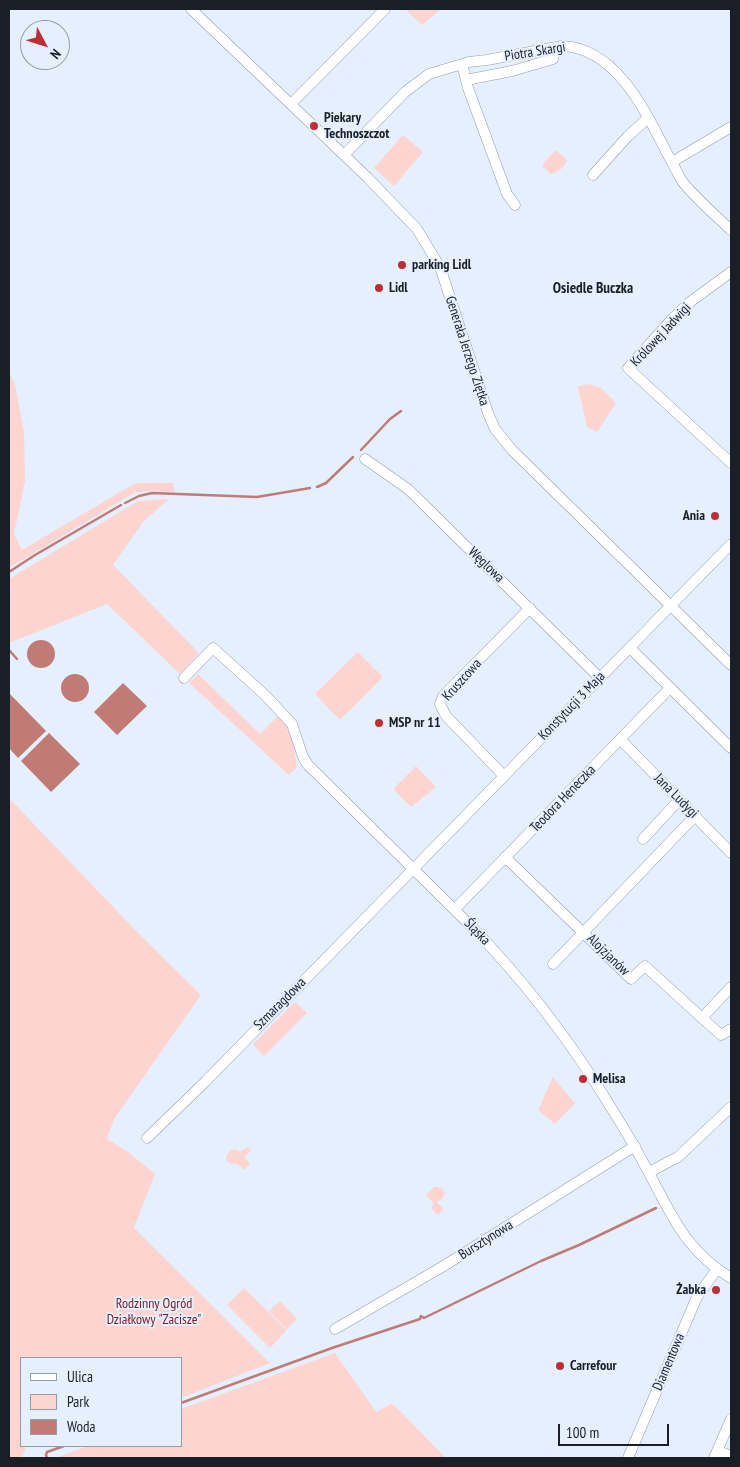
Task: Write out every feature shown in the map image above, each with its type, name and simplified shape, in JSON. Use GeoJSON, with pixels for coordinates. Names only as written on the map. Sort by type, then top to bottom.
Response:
{"type":"FeatureCollection","features":[{"type":"Feature","properties":{"kind":"street","name":"Generała Jerzego Ziętka"},"geometry":{"type":"LineString","coordinates":[[191,9],[344,155],[417,229],[440,267],[486,408],[495,429],[518,457],[731,665]]}},
{"type":"Feature","properties":{"kind":"street"},"geometry":{"type":"LineString","coordinates":[[291,104],[385,9]]}},
{"type":"Feature","properties":{"kind":"street","name":"Piotra Skargi"},"geometry":{"type":"LineString","coordinates":[[344,155],[405,92],[434,72],[462,64],[562,46],[580,48],[600,59],[620,76],[648,118],[681,179],[694,195],[731,230]]}},
{"type":"Feature","properties":{"kind":"street"},"geometry":{"type":"LineString","coordinates":[[466,80],[512,71],[553,59],[552,48]]}},
{"type":"Feature","properties":{"kind":"street"},"geometry":{"type":"LineString","coordinates":[[462,64],[507,194],[515,205]]}},
{"type":"Feature","properties":{"kind":"street"},"geometry":{"type":"LineString","coordinates":[[593,174],[628,136],[648,118]]}},
{"type":"Feature","properties":{"kind":"street"},"geometry":{"type":"LineString","coordinates":[[672,162],[731,127]]}},
{"type":"Feature","properties":{"kind":"street","name":"Królowej Jadwigi"},"geometry":{"type":"LineString","coordinates":[[731,272],[690,302],[628,368],[731,463]]}},
{"type":"Feature","properties":{"kind":"street","name":"Węglowa"},"geometry":{"type":"LineString","coordinates":[[365,459],[408,490],[600,678]]}},
{"type":"Feature","properties":{"kind":"street","name":"Konstytucji 3 Maja"},"geometry":{"type":"LineString","coordinates":[[413,869],[731,544]]}},
{"type":"Feature","properties":{"kind":"street","name":"Kruszcowa"},"geometry":{"type":"LineString","coordinates":[[504,776],[446,716],[440,704],[443,696],[530,608]]}},
{"type":"Feature","properties":{"kind":"street","name":"Śląska"},"geometry":{"type":"LineString","coordinates":[[184,678],[213,648],[266,696],[292,724],[303,757],[315,772],[455,909],[490,945],[519,980],[573,1049],[635,1146],[677,1227],[688,1241],[717,1268],[731,1278]]}},
{"type":"Feature","properties":{"kind":"street"},"geometry":{"type":"LineString","coordinates":[[630,648],[731,748]]}},
{"type":"Feature","properties":{"kind":"street","name":"Teodora Heneczka"},"geometry":{"type":"LineString","coordinates":[[455,909],[670,688]]}},
{"type":"Feature","properties":{"kind":"street","name":"Jana Ludygi"},"geometry":{"type":"LineString","coordinates":[[620,740],[731,853]]}},
{"type":"Feature","properties":{"kind":"street"},"geometry":{"type":"LineString","coordinates":[[643,838],[679,800]]}},
{"type":"Feature","properties":{"kind":"street"},"geometry":{"type":"LineString","coordinates":[[553,964],[585,933],[695,816]]}},
{"type":"Feature","properties":{"kind":"street","name":"Alojzjanów"},"geometry":{"type":"LineString","coordinates":[[506,857],[631,979],[645,966],[702,1018]]}},
{"type":"Feature","properties":{"kind":"street","name":"Szmaragdowa"},"geometry":{"type":"LineString","coordinates":[[147,1138],[205,1082],[413,869]]}},
{"type":"Feature","properties":{"kind":"street"},"geometry":{"type":"LineString","coordinates":[[731,987],[702,1018],[721,1035],[731,1030]]}},
{"type":"Feature","properties":{"kind":"street"},"geometry":{"type":"LineString","coordinates":[[650,1174],[653,1170],[688,1149],[731,1107]]}},
{"type":"Feature","properties":{"kind":"street","name":"Bursztynowa"},"geometry":{"type":"LineString","coordinates":[[335,1329],[442,1267],[635,1146]]}},
{"type":"Feature","properties":{"kind":"street","name":"Diamentowa"},"geometry":{"type":"LineString","coordinates":[[628,1458],[697,1297],[717,1268]]}},
{"type":"Feature","properties":{"kind":"street"},"geometry":{"type":"LineString","coordinates":[[731,1419],[716,1455],[731,1456]]}},
{"type":"Feature","properties":{"kind":"green space"},"geometry":{"type":"Polygon","coordinates":[[[405,9],[441,9],[422,25],[405,9]]]}},
{"type":"Feature","properties":{"kind":"green space"},"geometry":{"type":"Polygon","coordinates":[[[403,135],[423,152],[394,186],[374,168],[403,135]]]}},
{"type":"Feature","properties":{"kind":"green space"},"geometry":{"type":"Polygon","coordinates":[[[556,150],[567,160],[561,169],[551,174],[542,166],[556,150]]]}},
{"type":"Feature","properties":{"kind":"green space"},"geometry":{"type":"Polygon","coordinates":[[[9,372],[15,385],[24,432],[25,481],[14,534],[22,550],[132,485],[139,483],[173,483],[175,492],[147,491],[134,493],[9,568],[9,372]]]}},
{"type":"Feature","properties":{"kind":"green space"},"geometry":{"type":"Polygon","coordinates":[[[588,384],[601,388],[616,403],[597,432],[587,427],[578,386],[588,384]]]}},
{"type":"Feature","properties":{"kind":"green space"},"geometry":{"type":"Polygon","coordinates":[[[169,499],[143,522],[113,565],[199,653],[180,674],[107,604],[9,643],[9,579],[138,501],[169,499]]]}},
{"type":"Feature","properties":{"kind":"green space"},"geometry":{"type":"Polygon","coordinates":[[[358,652],[383,677],[340,720],[315,694],[358,652]]]}},
{"type":"Feature","properties":{"kind":"green space"},"geometry":{"type":"Polygon","coordinates":[[[198,674],[260,734],[278,716],[291,731],[297,767],[289,775],[189,683],[198,674]]]}},
{"type":"Feature","properties":{"kind":"green space"},"geometry":{"type":"Polygon","coordinates":[[[416,766],[436,787],[411,807],[393,789],[416,766]]]}},
{"type":"Feature","properties":{"kind":"green space","name":"Rodzinny Ogród Działkowy \"Zacisze\""},"geometry":{"type":"Polygon","coordinates":[[[9,798],[139,934],[201,995],[114,1119],[107,1139],[128,1152],[155,1174],[134,1228],[270,1363],[182,1398],[182,1357],[20,1357],[20,1447],[26,1447],[23,1456],[9,1458],[9,798]]]}},
{"type":"Feature","properties":{"kind":"green space"},"geometry":{"type":"Polygon","coordinates":[[[295,1002],[307,1013],[264,1056],[253,1044],[295,1002]]]}},
{"type":"Feature","properties":{"kind":"green space"},"geometry":{"type":"Polygon","coordinates":[[[553,1077],[575,1103],[555,1124],[538,1110],[553,1077]]]}},
{"type":"Feature","properties":{"kind":"green space"},"geometry":{"type":"Polygon","coordinates":[[[247,1147],[251,1150],[244,1157],[250,1164],[244,1170],[238,1164],[231,1164],[226,1160],[231,1150],[240,1152],[247,1147]]]}},
{"type":"Feature","properties":{"kind":"green space"},"geometry":{"type":"Polygon","coordinates":[[[434,1187],[443,1189],[445,1194],[442,1199],[436,1202],[444,1209],[438,1215],[431,1208],[434,1204],[426,1195],[434,1187]]]}},
{"type":"Feature","properties":{"kind":"green space"},"geometry":{"type":"Polygon","coordinates":[[[244,1288],[287,1330],[270,1348],[227,1305],[244,1288]]]}},
{"type":"Feature","properties":{"kind":"green space"},"geometry":{"type":"Polygon","coordinates":[[[280,1301],[297,1319],[287,1329],[269,1311],[280,1301]]]}},
{"type":"Feature","properties":{"kind":"green space"},"geometry":{"type":"Polygon","coordinates":[[[335,1353],[376,1412],[391,1404],[394,1405],[446,1458],[55,1458],[85,1447],[182,1447],[182,1409],[335,1353]]]}},
{"type":"Feature","properties":{"kind":"water"},"geometry":{"type":"Polygon","coordinates":[[[41,640],[51,644],[55,654],[51,664],[41,668],[31,664],[27,654],[31,644],[41,640]]]}},
{"type":"Feature","properties":{"kind":"water"},"geometry":{"type":"Polygon","coordinates":[[[75,674],[85,678],[89,688],[85,698],[75,702],[65,698],[61,688],[65,678],[75,674]]]}},
{"type":"Feature","properties":{"kind":"water"},"geometry":{"type":"Polygon","coordinates":[[[123,683],[147,706],[117,735],[94,712],[123,683]]]}},
{"type":"Feature","properties":{"kind":"water"},"geometry":{"type":"Polygon","coordinates":[[[9,693],[46,731],[18,758],[9,748],[9,693]]]}},
{"type":"Feature","properties":{"kind":"water"},"geometry":{"type":"Polygon","coordinates":[[[49,733],[80,764],[51,792],[21,761],[49,733]]]}},
{"type":"Feature","properties":{"kind":"waterway"},"geometry":{"type":"LineString","coordinates":[[361,450],[390,419],[401,411]]}},
{"type":"Feature","properties":{"kind":"waterway"},"geometry":{"type":"LineString","coordinates":[[317,487],[326,483],[353,457]]}},
{"type":"Feature","properties":{"kind":"waterway"},"geometry":{"type":"LineString","coordinates":[[125,503],[139,496],[152,493],[257,497],[310,488]]}},
{"type":"Feature","properties":{"kind":"waterway"},"geometry":{"type":"LineString","coordinates":[[9,572],[121,505]]}},
{"type":"Feature","properties":{"kind":"waterway"},"geometry":{"type":"LineString","coordinates":[[9,650],[17,659]]}},
{"type":"Feature","properties":{"kind":"waterway"},"geometry":{"type":"LineString","coordinates":[[182,1403],[332,1348],[420,1319],[421,1316],[424,1318],[656,1208]]}},
{"type":"Feature","properties":{"kind":"waterway"},"geometry":{"type":"LineString","coordinates":[[47,1458],[47,1452],[61,1447]]}},
{"type":"Feature","properties":{"kind":"place","name":"Piekary Technoszczot"},"geometry":{"type":"Point","coordinates":[314,126]}},
{"type":"Feature","properties":{"kind":"place","name":"parking Lidl"},"geometry":{"type":"Point","coordinates":[402,265]}},
{"type":"Feature","properties":{"kind":"place","name":"Lidl"},"geometry":{"type":"Point","coordinates":[379,288]}},
{"type":"Feature","properties":{"kind":"place","name":"Ania"},"geometry":{"type":"Point","coordinates":[715,516]}},
{"type":"Feature","properties":{"kind":"place","name":"MSP nr 11"},"geometry":{"type":"Point","coordinates":[379,723]}},
{"type":"Feature","properties":{"kind":"place","name":"Melisa"},"geometry":{"type":"Point","coordinates":[583,1079]}},
{"type":"Feature","properties":{"kind":"place","name":"Żabka"},"geometry":{"type":"Point","coordinates":[716,1290]}},
{"type":"Feature","properties":{"kind":"place","name":"Carrefour"},"geometry":{"type":"Point","coordinates":[560,1366]}},
{"type":"Feature","properties":{"kind":"district","name":"Osiedle Buczka"},"geometry":{"type":"Point","coordinates":[593,289]}}]}
